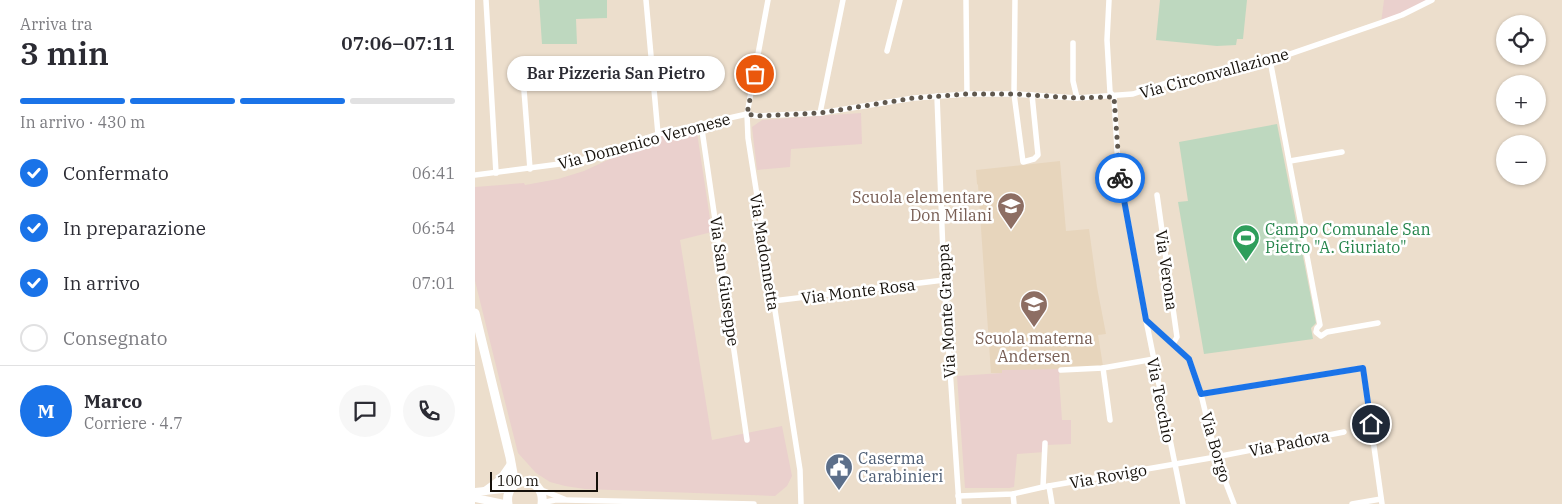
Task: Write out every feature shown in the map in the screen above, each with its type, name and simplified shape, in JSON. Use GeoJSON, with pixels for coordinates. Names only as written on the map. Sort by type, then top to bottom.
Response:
{"type":"FeatureCollection","features":[{"type":"Feature","properties":{"kind":"main road"},"geometry":{"type":"LineString","coordinates":[[475,312],[511,460],[514,479],[508,496],[508,504]]}},
{"type":"Feature","properties":{"kind":"main road"},"geometry":{"type":"LineString","coordinates":[[511,460],[518,470],[535,486],[543,498],[542,504]]}},
{"type":"Feature","properties":{"kind":"main road"},"geometry":{"type":"LineString","coordinates":[[512,488],[521,482],[535,486]]}},
{"type":"Feature","properties":{"kind":"street"},"geometry":{"type":"LineString","coordinates":[[486,0],[496,172]]}},
{"type":"Feature","properties":{"kind":"street"},"geometry":{"type":"LineString","coordinates":[[646,0],[658,134]]}},
{"type":"Feature","properties":{"kind":"street","name":"Via Madonnetta"},"geometry":{"type":"LineString","coordinates":[[768,0],[747,114],[748,138],[800,470],[801,504]]}},
{"type":"Feature","properties":{"kind":"street"},"geometry":{"type":"LineString","coordinates":[[820,113],[843,0]]}},
{"type":"Feature","properties":{"kind":"street"},"geometry":{"type":"LineString","coordinates":[[887,51],[900,0]]}},
{"type":"Feature","properties":{"kind":"street"},"geometry":{"type":"LineString","coordinates":[[966,0],[967,94]]}},
{"type":"Feature","properties":{"kind":"street"},"geometry":{"type":"LineString","coordinates":[[1015,0],[1014,94],[1023,162],[1034,159],[1038,155],[1032,95]]}},
{"type":"Feature","properties":{"kind":"street","name":"Via Tecchio"},"geometry":{"type":"LineString","coordinates":[[1109,0],[1107,40],[1110,92],[1114,97],[1118,167],[1183,504]]}},
{"type":"Feature","properties":{"kind":"street","name":"Via Circonvallazione"},"geometry":{"type":"LineString","coordinates":[[757,116],[820,113],[914,98],[967,94],[1014,94],[1077,98],[1114,97],[1133,94],[1166,83],[1233,71],[1270,60],[1380,23],[1409,12],[1432,0]]}},
{"type":"Feature","properties":{"kind":"street"},"geometry":{"type":"LineString","coordinates":[[1073,43],[1073,81],[1077,98]]}},
{"type":"Feature","properties":{"kind":"street"},"geometry":{"type":"LineString","coordinates":[[1270,60],[1321,325],[1315,332],[1321,336],[1327,332],[1378,323]]}},
{"type":"Feature","properties":{"kind":"street"},"geometry":{"type":"LineString","coordinates":[[524,90],[530,169]]}},
{"type":"Feature","properties":{"kind":"street","name":"Via Monte Grappa"},"geometry":{"type":"LineString","coordinates":[[937,96],[944,280],[959,504]]}},
{"type":"Feature","properties":{"kind":"street","name":"Via Domenico Veronese"},"geometry":{"type":"LineString","coordinates":[[475,175],[575,162],[658,134],[701,123],[747,114],[757,116]]}},
{"type":"Feature","properties":{"kind":"street","name":"Via San Giuseppe"},"geometry":{"type":"LineString","coordinates":[[701,123],[747,440]]}},
{"type":"Feature","properties":{"kind":"street"},"geometry":{"type":"LineString","coordinates":[[1290,161],[1342,152]]}},
{"type":"Feature","properties":{"kind":"street","name":"Via Verona"},"geometry":{"type":"LineString","coordinates":[[1157,194],[1177,337],[1173,344]]}},
{"type":"Feature","properties":{"kind":"street","name":"Via Monte Rosa"},"geometry":{"type":"LineString","coordinates":[[773,301],[944,280]]}},
{"type":"Feature","properties":{"kind":"street","name":"Via Borgo"},"geometry":{"type":"LineString","coordinates":[[1146,320],[1189,359],[1201,394],[1216,457],[1234,504]]}},
{"type":"Feature","properties":{"kind":"street"},"geometry":{"type":"LineString","coordinates":[[1061,370],[1103,368],[1154,359]]}},
{"type":"Feature","properties":{"kind":"street"},"geometry":{"type":"LineString","coordinates":[[1103,368],[1111,420]]}},
{"type":"Feature","properties":{"kind":"street"},"geometry":{"type":"LineString","coordinates":[[1201,394],[1363,368],[1382,502],[1351,504]]}},
{"type":"Feature","properties":{"kind":"street","name":"Via Padova"},"geometry":{"type":"LineString","coordinates":[[1174,464],[1344,432]]}},
{"type":"Feature","properties":{"kind":"street"},"geometry":{"type":"LineString","coordinates":[[1045,443],[1046,487],[1052,504]]}},
{"type":"Feature","properties":{"kind":"street"},"geometry":{"type":"LineString","coordinates":[[485,490],[500,480],[511,460]]}},
{"type":"Feature","properties":{"kind":"street","name":"Via Rovigo"},"geometry":{"type":"LineString","coordinates":[[958,496],[1013,494],[1174,464]]}},
{"type":"Feature","properties":{"kind":"street"},"geometry":{"type":"LineString","coordinates":[[535,486],[565,500]]}},
{"type":"Feature","properties":{"kind":"street"},"geometry":{"type":"LineString","coordinates":[[475,492],[512,488]]}},
{"type":"Feature","properties":{"kind":"street"},"geometry":{"type":"LineString","coordinates":[[1013,494],[1014,504]]}},
{"type":"Feature","properties":{"kind":"street"},"geometry":{"type":"LineString","coordinates":[[475,498],[504,504]]}},
{"type":"Feature","properties":{"kind":"street"},"geometry":{"type":"LineString","coordinates":[[542,504],[555,500],[754,504]]}},
{"type":"Feature","properties":{"kind":"shaded area"},"geometry":{"type":"Polygon","coordinates":[[[1384,0],[1428,0],[1381,23],[1384,0]]]}},
{"type":"Feature","properties":{"kind":"shaded area"},"geometry":{"type":"Polygon","coordinates":[[[861,113],[862,144],[791,149],[790,167],[757,170],[752,127],[762,120],[861,113]]]}},
{"type":"Feature","properties":{"kind":"shaded area"},"geometry":{"type":"Polygon","coordinates":[[[696,126],[712,232],[680,240],[712,440],[782,426],[792,476],[787,486],[775,496],[585,489],[550,482],[536,473],[518,453],[504,398],[475,281],[475,187],[524,183],[525,185],[558,179],[584,171],[659,136],[696,126]]]}},
{"type":"Feature","properties":{"kind":"shaded area"},"geometry":{"type":"Polygon","coordinates":[[[1060,161],[1066,231],[1089,229],[1106,334],[1098,335],[1103,366],[1053,370],[1003,370],[1002,373],[991,373],[976,170],[1060,161]]]}},
{"type":"Feature","properties":{"kind":"shaded area"},"geometry":{"type":"Polygon","coordinates":[[[1060,369],[1062,420],[1071,420],[1071,444],[1046,445],[1045,452],[1017,454],[1014,487],[965,488],[957,376],[1002,373],[1002,370],[1060,369]]]}},
{"type":"Feature","properties":{"kind":"green space"},"geometry":{"type":"Polygon","coordinates":[[[539,0],[607,0],[607,18],[576,19],[577,44],[542,44],[539,0]]]}},
{"type":"Feature","properties":{"kind":"green space"},"geometry":{"type":"Polygon","coordinates":[[[1160,0],[1247,0],[1243,39],[1237,39],[1236,45],[1217,46],[1156,40],[1160,0]]]}},
{"type":"Feature","properties":{"kind":"green space","name":"Campo Comunale San Pietro \"A. Giuriato\""},"geometry":{"type":"Polygon","coordinates":[[[1277,124],[1316,323],[1311,328],[1313,339],[1204,354],[1178,202],[1188,201],[1179,142],[1277,124]]]}},
{"type":"Feature","properties":{"kind":"way so far"},"geometry":{"type":"LineString","coordinates":[[755,74],[747,114],[757,116],[820,113],[914,98],[967,94],[1014,94],[1077,98],[1114,97],[1120,178]]}},
{"type":"Feature","properties":{"kind":"place","name":"Bar Pizzeria San Pietro"},"geometry":{"type":"Point","coordinates":[755,74]}},
{"type":"Feature","properties":{"kind":"place","name":"Scuola elementare Don Milani"},"geometry":{"type":"Point","coordinates":[1011,230]}},
{"type":"Feature","properties":{"kind":"place","name":"Campo Comunale San Pietro \"A. Giuriato\""},"geometry":{"type":"Point","coordinates":[1246,262]}},
{"type":"Feature","properties":{"kind":"place","name":"Scuola materna Andersen"},"geometry":{"type":"Point","coordinates":[1034,328]}},
{"type":"Feature","properties":{"kind":"place","name":"Caserma Carabinieri"},"geometry":{"type":"Point","coordinates":[839,491]}},
{"type":"Feature","properties":{"kind":"route"},"geometry":{"type":"LineString","coordinates":[[1120,178],[1146,320],[1189,359],[1201,394],[1363,368],[1371,424]]}}]}
